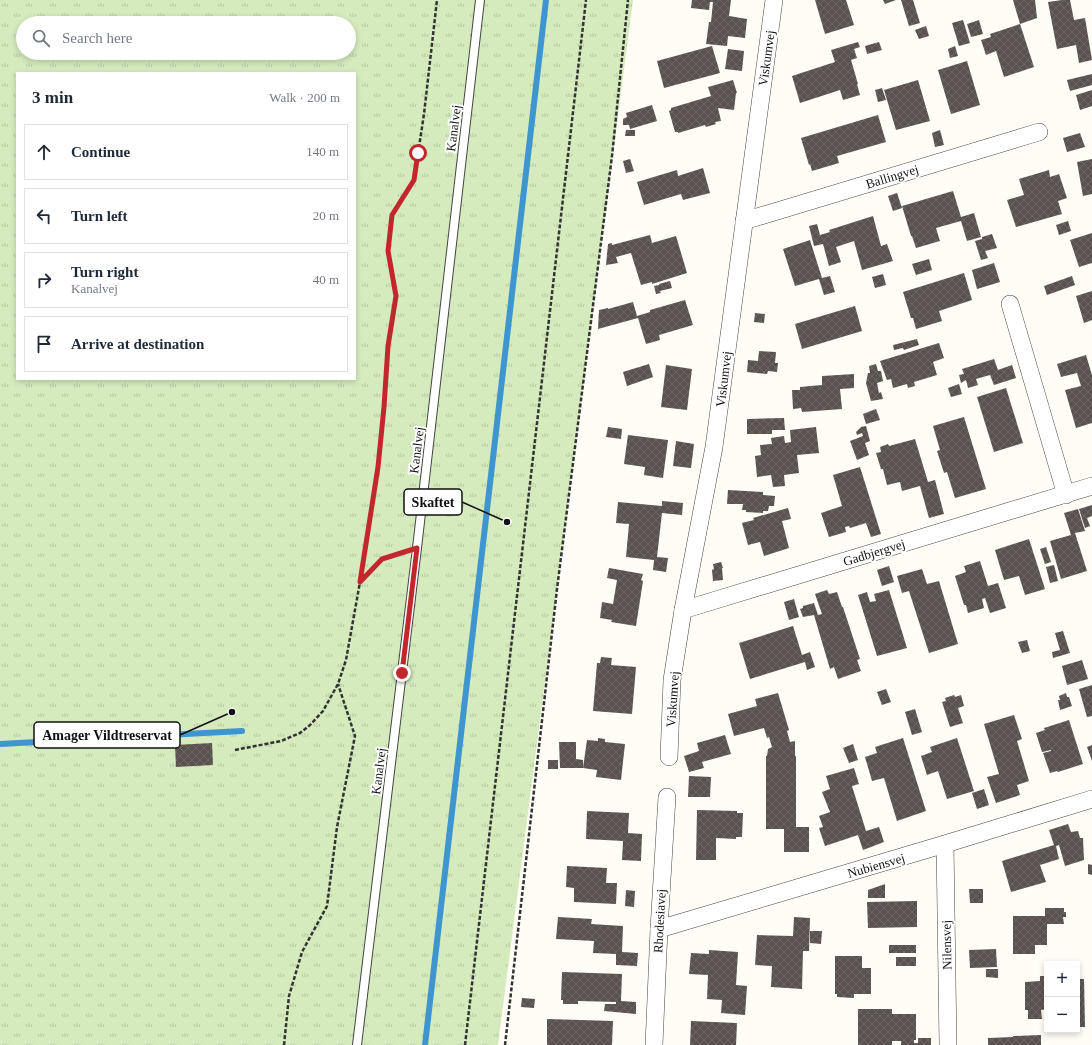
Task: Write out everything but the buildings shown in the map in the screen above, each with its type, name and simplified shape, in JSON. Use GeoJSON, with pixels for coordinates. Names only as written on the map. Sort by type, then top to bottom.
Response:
{"type":"FeatureCollection","features":[{"type":"Feature","properties":{"kind":"street","name":"Viskumvej"},"geometry":{"type":"LineString","coordinates":[[669,757],[672,680],[683,610],[714,447],[774,0]]}},
{"type":"Feature","properties":{"kind":"street","name":"Ballingvej"},"geometry":{"type":"LineString","coordinates":[[744,221],[1040,132]]}},
{"type":"Feature","properties":{"kind":"street"},"geometry":{"type":"LineString","coordinates":[[1010,304],[1066,494]]}},
{"type":"Feature","properties":{"kind":"street","name":"Gadbjergvej"},"geometry":{"type":"LineString","coordinates":[[683,610],[1092,486]]}},
{"type":"Feature","properties":{"kind":"street","name":"Rhodesiavej"},"geometry":{"type":"LineString","coordinates":[[654,1045],[667,797]]}},
{"type":"Feature","properties":{"kind":"street","name":"Nubiensvej"},"geometry":{"type":"LineString","coordinates":[[659,929],[1092,799]]}},
{"type":"Feature","properties":{"kind":"street","name":"Nilensvej"},"geometry":{"type":"LineString","coordinates":[[945,844],[948,1045]]}},
{"type":"Feature","properties":{"kind":"lane","name":"Kanalvej"},"geometry":{"type":"LineString","coordinates":[[357,1045],[417,548],[480,0]]}},
{"type":"Feature","properties":{"kind":"path"},"geometry":{"type":"LineString","coordinates":[[235,750],[280,741],[300,733],[310,725],[323,710],[338,684],[346,660],[378,467],[388,346],[396,296],[388,251],[392,215],[414,180],[424,114],[437,0]]}},
{"type":"Feature","properties":{"kind":"path"},"geometry":{"type":"LineString","coordinates":[[465,1045],[586,0]]}},
{"type":"Feature","properties":{"kind":"path"},"geometry":{"type":"LineString","coordinates":[[505,1045],[557,589],[612,156],[628,0]]}},
{"type":"Feature","properties":{"kind":"path"},"geometry":{"type":"LineString","coordinates":[[360,582],[382,559],[417,548]]}},
{"type":"Feature","properties":{"kind":"path"},"geometry":{"type":"LineString","coordinates":[[284,1045],[289,996],[302,952],[327,906],[337,827],[355,736],[338,684]]}},
{"type":"Feature","properties":{"kind":"green space"},"geometry":{"type":"Polygon","coordinates":[[[0,0],[633,0],[498,1045],[0,1045],[0,0]]]}},
{"type":"Feature","properties":{"kind":"waterway"},"geometry":{"type":"LineString","coordinates":[[425,1045],[546,0]]}},
{"type":"Feature","properties":{"kind":"waterway"},"geometry":{"type":"LineString","coordinates":[[0,744],[242,731]]}},
{"type":"Feature","properties":{"kind":"place","name":"Skaftet"},"geometry":{"type":"Point","coordinates":[507,522]}},
{"type":"Feature","properties":{"kind":"place","name":"Amager Vildtreservat"},"geometry":{"type":"Point","coordinates":[232,712]}},
{"type":"Feature","properties":{"kind":"route"},"geometry":{"type":"LineString","coordinates":[[402,673],[417,548],[382,559],[360,582],[378,467],[388,346],[396,296],[388,251],[392,215],[414,180],[418,153]]}}]}
